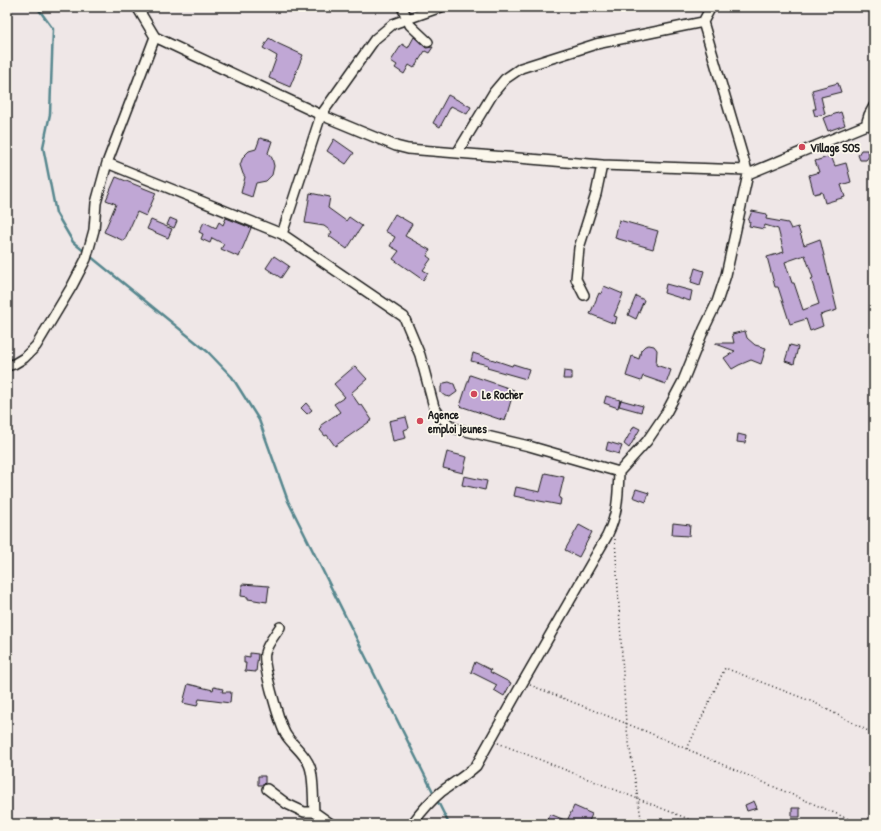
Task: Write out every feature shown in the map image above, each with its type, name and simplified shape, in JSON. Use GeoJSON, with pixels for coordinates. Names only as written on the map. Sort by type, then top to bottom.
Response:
{"type":"FeatureCollection","features":[{"type":"Feature","properties":{"kind":"street"},"geometry":{"type":"LineString","coordinates":[[137,7],[155,37],[321,114],[408,150],[602,165],[747,172],[870,126],[869,115],[874,106]]}},
{"type":"Feature","properties":{"kind":"street"},"geometry":{"type":"LineString","coordinates":[[402,7],[410,25],[428,42]]}},
{"type":"Feature","properties":{"kind":"street"},"geometry":{"type":"LineString","coordinates":[[282,234],[321,114],[375,39],[393,24],[441,7]]}},
{"type":"Feature","properties":{"kind":"street"},"geometry":{"type":"LineString","coordinates":[[412,824],[427,804],[467,775],[476,766],[607,536],[614,521],[617,506],[619,472],[647,441],[666,413],[684,381],[704,329],[717,302],[726,275],[747,172],[703,22],[711,7]]}},
{"type":"Feature","properties":{"kind":"street"},"geometry":{"type":"LineString","coordinates":[[458,154],[494,92],[505,79],[521,68],[596,44],[703,22]]}},
{"type":"Feature","properties":{"kind":"street"},"geometry":{"type":"LineString","coordinates":[[7,366],[24,358],[36,346],[72,286],[86,259],[94,230],[96,204],[106,163],[155,37]]}},
{"type":"Feature","properties":{"kind":"street"},"geometry":{"type":"LineString","coordinates":[[106,163],[282,234],[404,317],[420,355],[434,407],[441,418],[453,428],[529,446],[619,472]]}},
{"type":"Feature","properties":{"kind":"street"},"geometry":{"type":"LineString","coordinates":[[584,295],[576,279],[579,248],[596,194],[602,165]]}},
{"type":"Feature","properties":{"kind":"street"},"geometry":{"type":"LineString","coordinates":[[280,627],[265,653],[264,661],[274,704],[281,726],[286,735],[303,755],[310,768],[314,812]]}},
{"type":"Feature","properties":{"kind":"street"},"geometry":{"type":"LineString","coordinates":[[267,789],[287,804],[304,812],[314,812],[331,824]]}},
{"type":"Feature","properties":{"kind":"path"},"geometry":{"type":"LineString","coordinates":[[615,537],[626,724],[642,824]]}},
{"type":"Feature","properties":{"kind":"path"},"geometry":{"type":"LineString","coordinates":[[687,749],[725,668],[813,702],[874,734]]}},
{"type":"Feature","properties":{"kind":"path"},"geometry":{"type":"LineString","coordinates":[[523,682],[687,749],[860,824]]}},
{"type":"Feature","properties":{"kind":"path"},"geometry":{"type":"LineString","coordinates":[[490,740],[701,824]]}},
{"type":"Feature","properties":{"kind":"building"},"geometry":{"type":"Polygon","coordinates":[[[414,37],[426,48],[433,47],[429,53],[425,51],[414,68],[409,65],[404,74],[395,68],[397,65],[391,61],[402,44],[408,48],[414,37]]]}},
{"type":"Feature","properties":{"kind":"building"},"geometry":{"type":"Polygon","coordinates":[[[269,38],[303,55],[290,87],[269,78],[277,56],[263,48],[269,38]]]}},
{"type":"Feature","properties":{"kind":"building"},"geometry":{"type":"Polygon","coordinates":[[[838,83],[841,92],[821,97],[825,114],[815,116],[813,109],[816,109],[812,90],[838,83]]]}},
{"type":"Feature","properties":{"kind":"building"},"geometry":{"type":"Polygon","coordinates":[[[448,95],[471,107],[467,114],[451,106],[440,127],[433,123],[448,95]]]}},
{"type":"Feature","properties":{"kind":"building"},"geometry":{"type":"Polygon","coordinates":[[[841,112],[845,125],[828,131],[823,118],[841,112]]]}},
{"type":"Feature","properties":{"kind":"building"},"geometry":{"type":"Polygon","coordinates":[[[260,138],[272,141],[268,153],[272,158],[274,166],[272,175],[266,181],[256,183],[252,197],[241,193],[245,177],[240,165],[243,157],[249,151],[256,149],[260,138]]]}},
{"type":"Feature","properties":{"kind":"building"},"geometry":{"type":"Polygon","coordinates":[[[334,139],[354,153],[346,164],[327,151],[334,139]]]}},
{"type":"Feature","properties":{"kind":"building"},"geometry":{"type":"Polygon","coordinates":[[[861,150],[867,150],[870,155],[866,160],[860,160],[858,155],[861,150]]]}},
{"type":"Feature","properties":{"kind":"building"},"geometry":{"type":"Polygon","coordinates":[[[831,156],[835,166],[846,163],[851,182],[841,185],[845,197],[825,203],[822,192],[814,194],[809,175],[819,172],[815,161],[831,156]]]}},
{"type":"Feature","properties":{"kind":"building"},"geometry":{"type":"Polygon","coordinates":[[[116,177],[156,193],[146,216],[137,212],[124,241],[104,232],[116,204],[106,200],[116,177]]]}},
{"type":"Feature","properties":{"kind":"building"},"geometry":{"type":"Polygon","coordinates":[[[310,193],[330,197],[328,208],[346,221],[349,217],[362,226],[347,249],[329,236],[332,232],[324,226],[305,223],[310,193]]]}},
{"type":"Feature","properties":{"kind":"building"},"geometry":{"type":"Polygon","coordinates":[[[752,211],[767,214],[766,219],[788,223],[791,229],[798,227],[804,245],[820,239],[837,310],[820,315],[823,326],[810,331],[806,319],[790,324],[778,287],[775,287],[767,257],[784,252],[778,229],[765,225],[764,229],[749,226],[750,222],[748,221],[752,211]],[[805,255],[785,262],[803,310],[819,304],[811,279],[813,278],[805,255]]]}},
{"type":"Feature","properties":{"kind":"building"},"geometry":{"type":"Polygon","coordinates":[[[395,214],[412,224],[405,236],[430,250],[427,256],[431,259],[423,270],[428,273],[423,280],[393,259],[399,251],[390,246],[395,237],[385,231],[395,214]]]}},
{"type":"Feature","properties":{"kind":"building"},"geometry":{"type":"Polygon","coordinates":[[[170,218],[177,221],[174,228],[167,225],[170,218]]]}},
{"type":"Feature","properties":{"kind":"building"},"geometry":{"type":"Polygon","coordinates":[[[226,218],[251,228],[239,257],[221,249],[224,244],[212,238],[210,243],[201,239],[203,234],[199,232],[204,222],[216,228],[219,222],[223,225],[226,218]]]}},
{"type":"Feature","properties":{"kind":"building"},"geometry":{"type":"Polygon","coordinates":[[[151,220],[172,229],[168,238],[147,229],[151,220]]]}},
{"type":"Feature","properties":{"kind":"building"},"geometry":{"type":"Polygon","coordinates":[[[619,220],[658,231],[653,249],[615,238],[619,220]]]}},
{"type":"Feature","properties":{"kind":"building"},"geometry":{"type":"Polygon","coordinates":[[[274,256],[289,266],[281,278],[266,268],[274,256]]]}},
{"type":"Feature","properties":{"kind":"building"},"geometry":{"type":"Polygon","coordinates":[[[695,268],[704,271],[700,285],[691,282],[695,268]]]}},
{"type":"Feature","properties":{"kind":"building"},"geometry":{"type":"Polygon","coordinates":[[[666,284],[692,291],[690,301],[664,293],[666,284]]]}},
{"type":"Feature","properties":{"kind":"building"},"geometry":{"type":"Polygon","coordinates":[[[604,286],[623,294],[614,316],[617,317],[615,324],[590,314],[599,293],[601,294],[604,286]]]}},
{"type":"Feature","properties":{"kind":"building"},"geometry":{"type":"Polygon","coordinates":[[[636,296],[644,300],[636,319],[628,315],[636,296]]]}},
{"type":"Feature","properties":{"kind":"building"},"geometry":{"type":"Polygon","coordinates":[[[745,331],[747,338],[755,345],[766,348],[761,364],[751,360],[732,369],[724,358],[735,351],[716,343],[734,343],[732,334],[745,331]]]}},
{"type":"Feature","properties":{"kind":"building"},"geometry":{"type":"Polygon","coordinates":[[[790,345],[798,347],[794,364],[785,361],[790,345]]]}},
{"type":"Feature","properties":{"kind":"building"},"geometry":{"type":"Polygon","coordinates":[[[645,346],[654,346],[657,350],[656,365],[671,370],[666,384],[643,376],[641,381],[626,376],[632,356],[639,359],[641,350],[645,346]]]}},
{"type":"Feature","properties":{"kind":"building"},"geometry":{"type":"Polygon","coordinates":[[[473,353],[512,366],[513,364],[529,369],[526,379],[487,368],[488,365],[471,361],[473,353]]]}},
{"type":"Feature","properties":{"kind":"building"},"geometry":{"type":"Polygon","coordinates":[[[355,366],[367,379],[351,393],[360,406],[362,405],[372,420],[335,446],[327,435],[325,436],[320,430],[322,428],[321,425],[340,412],[334,404],[345,397],[334,384],[355,366]]]}},
{"type":"Feature","properties":{"kind":"building"},"geometry":{"type":"Polygon","coordinates":[[[564,371],[572,372],[572,379],[563,379],[564,371]]]}},
{"type":"Feature","properties":{"kind":"building","name":"Le Rocher"},"geometry":{"type":"Polygon","coordinates":[[[470,375],[514,390],[505,421],[460,406],[470,375]]]}},
{"type":"Feature","properties":{"kind":"building"},"geometry":{"type":"Polygon","coordinates":[[[449,382],[454,384],[457,392],[450,397],[441,393],[441,387],[444,383],[449,382]]]}},
{"type":"Feature","properties":{"kind":"building"},"geometry":{"type":"Polygon","coordinates":[[[606,396],[620,400],[618,408],[604,403],[606,396]]]}},
{"type":"Feature","properties":{"kind":"building"},"geometry":{"type":"Polygon","coordinates":[[[621,400],[643,406],[641,412],[619,406],[621,400]]]}},
{"type":"Feature","properties":{"kind":"building"},"geometry":{"type":"Polygon","coordinates":[[[306,403],[312,410],[307,414],[301,408],[306,403]]]}},
{"type":"Feature","properties":{"kind":"building"},"geometry":{"type":"Polygon","coordinates":[[[406,417],[409,428],[404,430],[406,438],[393,441],[389,421],[406,417]]]}},
{"type":"Feature","properties":{"kind":"building"},"geometry":{"type":"Polygon","coordinates":[[[634,426],[640,429],[629,448],[624,444],[634,426]]]}},
{"type":"Feature","properties":{"kind":"building"},"geometry":{"type":"Polygon","coordinates":[[[738,434],[746,436],[745,443],[737,442],[738,434]]]}},
{"type":"Feature","properties":{"kind":"building"},"geometry":{"type":"Polygon","coordinates":[[[608,442],[622,446],[619,454],[606,450],[608,442]]]}},
{"type":"Feature","properties":{"kind":"building"},"geometry":{"type":"Polygon","coordinates":[[[447,452],[467,457],[463,473],[443,468],[447,452]]]}},
{"type":"Feature","properties":{"kind":"building"},"geometry":{"type":"Polygon","coordinates":[[[545,473],[564,477],[559,498],[561,499],[560,505],[514,496],[516,487],[540,492],[545,473]]]}},
{"type":"Feature","properties":{"kind":"building"},"geometry":{"type":"Polygon","coordinates":[[[464,476],[487,481],[485,490],[462,485],[464,476]]]}},
{"type":"Feature","properties":{"kind":"building"},"geometry":{"type":"Polygon","coordinates":[[[636,489],[649,493],[646,502],[633,497],[636,489]]]}},
{"type":"Feature","properties":{"kind":"building"},"geometry":{"type":"Polygon","coordinates":[[[673,523],[690,525],[689,536],[672,535],[673,523]]]}},
{"type":"Feature","properties":{"kind":"building"},"geometry":{"type":"Polygon","coordinates":[[[579,525],[592,532],[579,557],[565,550],[579,525]]]}},
{"type":"Feature","properties":{"kind":"building"},"geometry":{"type":"Polygon","coordinates":[[[242,584],[269,586],[267,602],[248,599],[248,597],[241,596],[242,584]]]}},
{"type":"Feature","properties":{"kind":"building"},"geometry":{"type":"Polygon","coordinates":[[[250,653],[258,654],[256,672],[245,671],[246,663],[244,663],[244,656],[250,657],[250,653]]]}},
{"type":"Feature","properties":{"kind":"building"},"geometry":{"type":"Polygon","coordinates":[[[475,662],[511,683],[504,696],[494,690],[497,685],[471,672],[475,662]]]}},
{"type":"Feature","properties":{"kind":"building"},"geometry":{"type":"Polygon","coordinates":[[[188,684],[213,690],[214,687],[223,689],[222,692],[231,692],[230,703],[199,699],[197,706],[183,703],[188,684]]]}},
{"type":"Feature","properties":{"kind":"building"},"geometry":{"type":"Polygon","coordinates":[[[258,776],[265,776],[265,783],[263,785],[258,785],[258,776]]]}},
{"type":"Feature","properties":{"kind":"building"},"geometry":{"type":"Polygon","coordinates":[[[754,801],[757,808],[747,811],[745,805],[754,801]]]}},
{"type":"Feature","properties":{"kind":"building"},"geometry":{"type":"Polygon","coordinates":[[[574,806],[592,814],[588,824],[552,824],[546,821],[550,814],[567,821],[574,806]]]}},
{"type":"Feature","properties":{"kind":"building"},"geometry":{"type":"Polygon","coordinates":[[[792,808],[800,808],[800,817],[792,817],[792,808]]]}},
{"type":"Feature","properties":{"kind":"waterway"},"geometry":{"type":"LineString","coordinates":[[37,7],[53,29],[50,114],[43,147],[56,213],[73,242],[86,253]]}},
{"type":"Feature","properties":{"kind":"waterway"},"geometry":{"type":"LineString","coordinates":[[90,256],[208,352],[232,377],[259,420],[288,501],[449,824]]}},
{"type":"Feature","properties":{"kind":"place","name":"Village SOS"},"geometry":{"type":"Point","coordinates":[802,147]}},
{"type":"Feature","properties":{"kind":"place","name":"Le Rocher"},"geometry":{"type":"Point","coordinates":[474,394]}},
{"type":"Feature","properties":{"kind":"place","name":"Agence emploi jeunes"},"geometry":{"type":"Point","coordinates":[420,421]}}]}
